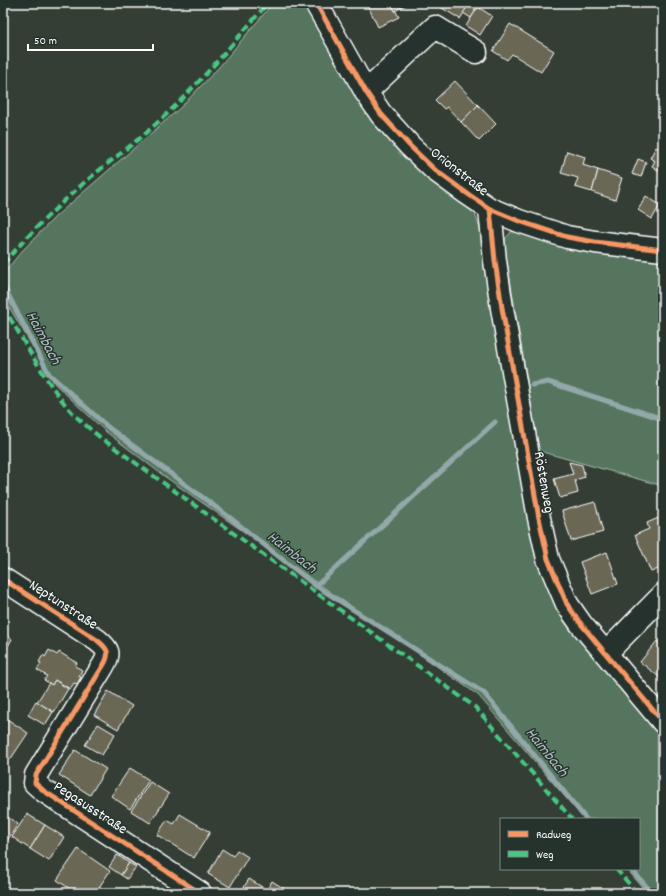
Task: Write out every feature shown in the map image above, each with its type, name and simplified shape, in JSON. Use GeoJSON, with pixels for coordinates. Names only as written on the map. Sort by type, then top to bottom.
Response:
{"type":"FeatureCollection","features":[{"type":"Feature","properties":{"kind":"street","name":"Orionstraße"},"geometry":{"type":"LineString","coordinates":[[316,3],[366,92],[381,114],[410,146],[435,170],[490,209],[534,226],[567,237],[663,250]]}},
{"type":"Feature","properties":{"kind":"street"},"geometry":{"type":"LineString","coordinates":[[366,92],[435,27],[476,52]]}},
{"type":"Feature","properties":{"kind":"street","name":"Röstenweg"},"geometry":{"type":"LineString","coordinates":[[490,209],[495,261],[502,308],[539,518],[548,559],[567,604],[606,654],[663,722]]}},
{"type":"Feature","properties":{"kind":"street","name":"Neptunstraße"},"geometry":{"type":"LineString","coordinates":[[3,579],[97,640],[106,647],[108,654]]}},
{"type":"Feature","properties":{"kind":"street"},"geometry":{"type":"LineString","coordinates":[[606,654],[663,595]]}},
{"type":"Feature","properties":{"kind":"street","name":"Pegasusstraße"},"geometry":{"type":"LineString","coordinates":[[108,654],[107,660],[36,774],[35,783],[44,791],[200,893]]}},
{"type":"Feature","properties":{"kind":"green space"},"geometry":{"type":"Polygon","coordinates":[[[273,3],[309,3],[332,45],[473,208],[480,229],[530,511],[554,602],[663,736],[663,893],[647,893],[628,870],[640,870],[640,818],[583,818],[478,695],[164,476],[105,431],[55,384],[3,297],[3,274],[21,252],[55,217],[180,108],[219,67],[273,3]]]}},
{"type":"Feature","properties":{"kind":"green space"},"geometry":{"type":"Polygon","coordinates":[[[522,230],[663,260],[663,486],[539,451],[505,249],[505,239],[511,232],[522,230]]]}},
{"type":"Feature","properties":{"kind":"building"},"geometry":{"type":"Polygon","coordinates":[[[391,3],[399,17],[378,27],[367,4],[391,3]]]}},
{"type":"Feature","properties":{"kind":"building"},"geometry":{"type":"Polygon","coordinates":[[[391,3],[409,3],[395,11],[391,3]]]}},
{"type":"Feature","properties":{"kind":"building"},"geometry":{"type":"Polygon","coordinates":[[[439,3],[470,3],[460,19],[437,5],[439,3]]]}},
{"type":"Feature","properties":{"kind":"building"},"geometry":{"type":"Polygon","coordinates":[[[468,6],[476,10],[471,18],[463,13],[468,6]]]}},
{"type":"Feature","properties":{"kind":"building"},"geometry":{"type":"Polygon","coordinates":[[[478,7],[492,16],[480,35],[466,26],[478,7]]]}},
{"type":"Feature","properties":{"kind":"building"},"geometry":{"type":"Polygon","coordinates":[[[510,24],[554,51],[541,72],[512,54],[507,60],[493,51],[510,24]]]}},
{"type":"Feature","properties":{"kind":"building"},"geometry":{"type":"Polygon","coordinates":[[[455,81],[478,105],[461,122],[447,107],[444,109],[435,100],[455,81]]]}},
{"type":"Feature","properties":{"kind":"building"},"geometry":{"type":"Polygon","coordinates":[[[478,105],[496,124],[479,141],[461,122],[478,105]]]}},
{"type":"Feature","properties":{"kind":"building"},"geometry":{"type":"Polygon","coordinates":[[[656,147],[663,151],[663,163],[659,171],[652,166],[655,161],[650,158],[656,147]]]}},
{"type":"Feature","properties":{"kind":"building"},"geometry":{"type":"Polygon","coordinates":[[[567,151],[585,157],[583,165],[598,170],[592,192],[575,187],[578,178],[561,173],[567,151]]]}},
{"type":"Feature","properties":{"kind":"building"},"geometry":{"type":"Polygon","coordinates":[[[638,159],[646,162],[641,177],[632,174],[638,159]]]}},
{"type":"Feature","properties":{"kind":"building"},"geometry":{"type":"Polygon","coordinates":[[[598,170],[622,178],[615,200],[592,192],[598,170]]]}},
{"type":"Feature","properties":{"kind":"building"},"geometry":{"type":"Polygon","coordinates":[[[646,196],[660,205],[652,219],[638,210],[646,196]]]}},
{"type":"Feature","properties":{"kind":"building"},"geometry":{"type":"Polygon","coordinates":[[[569,462],[582,465],[585,477],[575,480],[578,493],[560,498],[554,479],[573,474],[569,462]]]}},
{"type":"Feature","properties":{"kind":"building"},"geometry":{"type":"Polygon","coordinates":[[[595,502],[603,532],[571,541],[562,511],[595,502]]]}},
{"type":"Feature","properties":{"kind":"building"},"geometry":{"type":"Polygon","coordinates":[[[663,516],[663,567],[651,572],[635,535],[649,529],[647,523],[663,516]]]}},
{"type":"Feature","properties":{"kind":"building"},"geometry":{"type":"Polygon","coordinates":[[[607,552],[618,584],[592,594],[580,562],[607,552]]]}},
{"type":"Feature","properties":{"kind":"building"},"geometry":{"type":"Polygon","coordinates":[[[3,634],[12,639],[3,655],[3,634]]]}},
{"type":"Feature","properties":{"kind":"building"},"geometry":{"type":"Polygon","coordinates":[[[657,641],[663,646],[663,680],[640,662],[657,641]]]}},
{"type":"Feature","properties":{"kind":"building"},"geometry":{"type":"Polygon","coordinates":[[[49,650],[57,655],[59,652],[77,663],[75,666],[82,670],[79,676],[81,677],[77,684],[74,683],[70,689],[55,680],[52,685],[44,680],[47,676],[37,670],[43,655],[45,657],[49,650]]]}},
{"type":"Feature","properties":{"kind":"building"},"geometry":{"type":"Polygon","coordinates":[[[55,680],[68,689],[54,712],[37,702],[49,683],[52,685],[55,680]]]}},
{"type":"Feature","properties":{"kind":"building"},"geometry":{"type":"Polygon","coordinates":[[[108,691],[132,706],[118,729],[94,715],[108,691]]]}},
{"type":"Feature","properties":{"kind":"building"},"geometry":{"type":"Polygon","coordinates":[[[36,701],[53,712],[45,725],[28,715],[36,701]]]}},
{"type":"Feature","properties":{"kind":"building"},"geometry":{"type":"Polygon","coordinates":[[[4,717],[28,733],[10,760],[3,756],[4,717]]]}},
{"type":"Feature","properties":{"kind":"building"},"geometry":{"type":"Polygon","coordinates":[[[98,724],[115,734],[102,755],[85,745],[98,724]]]}},
{"type":"Feature","properties":{"kind":"building"},"geometry":{"type":"Polygon","coordinates":[[[75,750],[106,769],[90,795],[59,775],[75,750]]]}},
{"type":"Feature","properties":{"kind":"building"},"geometry":{"type":"Polygon","coordinates":[[[130,768],[149,780],[130,809],[111,796],[130,768]]]}},
{"type":"Feature","properties":{"kind":"building"},"geometry":{"type":"Polygon","coordinates":[[[150,782],[169,794],[150,823],[131,811],[150,782]]]}},
{"type":"Feature","properties":{"kind":"building"},"geometry":{"type":"Polygon","coordinates":[[[3,814],[18,824],[3,847],[3,814]]]}},
{"type":"Feature","properties":{"kind":"building"},"geometry":{"type":"Polygon","coordinates":[[[27,814],[45,825],[30,849],[12,837],[27,814]]]}},
{"type":"Feature","properties":{"kind":"building"},"geometry":{"type":"Polygon","coordinates":[[[180,814],[210,832],[194,858],[157,835],[167,820],[174,824],[180,814]]]}},
{"type":"Feature","properties":{"kind":"building"},"geometry":{"type":"Polygon","coordinates":[[[45,825],[64,837],[49,861],[30,849],[45,825]]]}},
{"type":"Feature","properties":{"kind":"building"},"geometry":{"type":"Polygon","coordinates":[[[78,849],[110,871],[95,893],[76,893],[57,880],[78,849]]]}},
{"type":"Feature","properties":{"kind":"building"},"geometry":{"type":"Polygon","coordinates":[[[222,849],[233,856],[237,850],[248,857],[230,887],[208,874],[222,849]]]}},
{"type":"Feature","properties":{"kind":"building"},"geometry":{"type":"Polygon","coordinates":[[[117,855],[129,863],[121,875],[109,867],[117,855]]]}},
{"type":"Feature","properties":{"kind":"building"},"geometry":{"type":"Polygon","coordinates":[[[129,863],[136,867],[127,879],[121,875],[129,863]]]}},
{"type":"Feature","properties":{"kind":"building"},"geometry":{"type":"Polygon","coordinates":[[[249,879],[267,890],[272,881],[291,893],[242,893],[241,892],[249,879]]]}},
{"type":"Feature","properties":{"kind":"building"},"geometry":{"type":"Polygon","coordinates":[[[3,885],[15,893],[3,893],[3,885]]]}},
{"type":"Feature","properties":{"kind":"waterway","name":"Haimbach"},"geometry":{"type":"LineString","coordinates":[[3,285],[49,374],[109,428],[229,517],[316,586],[484,693],[585,818]]}},
{"type":"Feature","properties":{"kind":"waterway"},"geometry":{"type":"LineString","coordinates":[[532,385],[548,382],[663,419]]}},
{"type":"Feature","properties":{"kind":"waterway"},"geometry":{"type":"LineString","coordinates":[[316,586],[495,422]]}},
{"type":"Feature","properties":{"kind":"waterway","name":"Haimbach"},"geometry":{"type":"LineString","coordinates":[[632,870],[652,893]]}},
{"type":"Feature","properties":{"kind":"marked path"},"geometry":{"type":"LineString","coordinates":[[3,264],[56,208],[91,177],[133,144],[172,109],[214,65],[268,3]]}},
{"type":"Feature","properties":{"kind":"marked path"},"geometry":{"type":"LineString","coordinates":[[3,307],[53,388],[70,410],[85,424],[101,438],[475,707],[571,818]]}},
{"type":"Feature","properties":{"kind":"marked path"},"geometry":{"type":"LineString","coordinates":[[617,870],[637,893]]}},
{"type":"Feature","properties":{"kind":"cycle path"},"geometry":{"type":"LineString","coordinates":[[316,3],[366,92],[381,114],[410,146],[435,170],[465,192],[490,209],[519,221],[567,237],[663,250]]}},
{"type":"Feature","properties":{"kind":"cycle path"},"geometry":{"type":"LineString","coordinates":[[490,209],[495,261],[502,308],[539,518],[548,559],[567,604],[581,624],[663,722]]}},
{"type":"Feature","properties":{"kind":"cycle path"},"geometry":{"type":"LineString","coordinates":[[3,579],[97,640],[104,646],[108,654],[105,662],[36,775],[35,783],[44,791],[200,893]]}}]}
